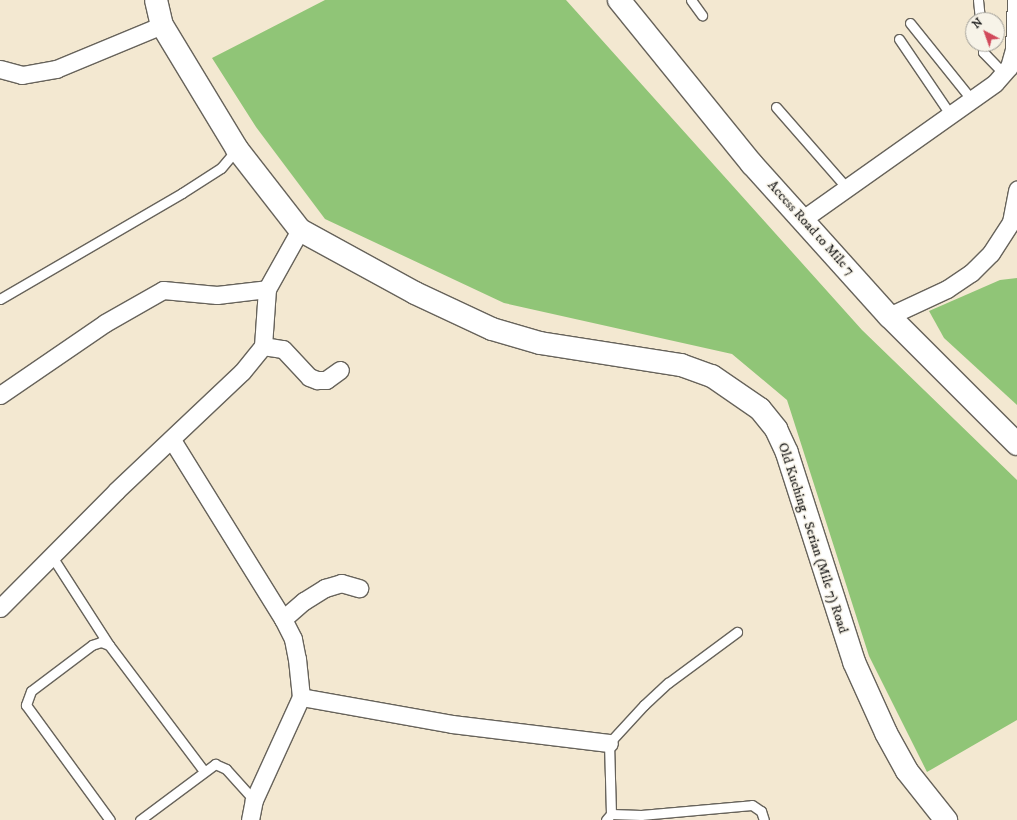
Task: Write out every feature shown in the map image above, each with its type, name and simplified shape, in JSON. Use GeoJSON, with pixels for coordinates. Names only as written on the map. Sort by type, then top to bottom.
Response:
{"type":"FeatureCollection","features":[{"type":"Feature","properties":{"kind":"street","name":"Old Kuching - Serian (Mile 7) Road"},"geometry":{"type":"LineString","coordinates":[[156,0],[162,25],[237,149],[300,230],[415,293],[492,329],[540,343],[681,365],[712,376],[760,409],[776,429],[787,453],[857,669],[886,733],[907,771],[932,805],[946,820]]}},
{"type":"Feature","properties":{"kind":"street"},"geometry":{"type":"LineString","coordinates":[[803,219],[995,83],[1009,67],[1014,50],[1016,0]]}},
{"type":"Feature","properties":{"kind":"street","name":"Access Road to Mile 7"},"geometry":{"type":"LineString","coordinates":[[626,2],[752,164],[889,316],[1017,444]]}},
{"type":"Feature","properties":{"kind":"street"},"geometry":{"type":"LineString","coordinates":[[0,69],[22,75],[56,69],[162,25]]}},
{"type":"Feature","properties":{"kind":"street"},"geometry":{"type":"LineString","coordinates":[[889,316],[947,289],[971,273],[991,253],[1007,228],[1017,190]]}},
{"type":"Feature","properties":{"kind":"street"},"geometry":{"type":"LineString","coordinates":[[3,597],[51,555],[242,372],[263,346],[267,289],[300,230]]}},
{"type":"Feature","properties":{"kind":"street"},"geometry":{"type":"LineString","coordinates":[[0,395],[105,323],[163,290],[217,295],[267,289]]}},
{"type":"Feature","properties":{"kind":"street"},"geometry":{"type":"LineString","coordinates":[[263,346],[283,349],[309,377],[317,380],[326,380],[340,370]]}},
{"type":"Feature","properties":{"kind":"street"},"geometry":{"type":"LineString","coordinates":[[172,440],[283,619],[292,639],[298,659],[301,697],[254,800],[250,820]]}},
{"type":"Feature","properties":{"kind":"street"},"geometry":{"type":"LineString","coordinates":[[283,619],[304,600],[325,588],[341,583],[359,588]]}},
{"type":"Feature","properties":{"kind":"street"},"geometry":{"type":"LineString","coordinates":[[301,697],[452,724],[609,743]]}},
{"type":"Feature","properties":{"kind":"lane"},"geometry":{"type":"LineString","coordinates":[[691,0],[702,15]]}},
{"type":"Feature","properties":{"kind":"lane"},"geometry":{"type":"LineString","coordinates":[[978,0],[979,12]]}},
{"type":"Feature","properties":{"kind":"lane"},"geometry":{"type":"LineString","coordinates":[[910,23],[972,100]]}},
{"type":"Feature","properties":{"kind":"lane"},"geometry":{"type":"LineString","coordinates":[[899,39],[950,114]]}},
{"type":"Feature","properties":{"kind":"lane"},"geometry":{"type":"LineString","coordinates":[[983,52],[1003,73]]}},
{"type":"Feature","properties":{"kind":"lane"},"geometry":{"type":"LineString","coordinates":[[776,107],[848,188]]}},
{"type":"Feature","properties":{"kind":"lane"},"geometry":{"type":"LineString","coordinates":[[0,299],[182,193],[220,168],[237,149]]}},
{"type":"Feature","properties":{"kind":"lane"},"geometry":{"type":"LineString","coordinates":[[51,555],[109,645],[204,771]]}},
{"type":"Feature","properties":{"kind":"lane"},"geometry":{"type":"LineString","coordinates":[[737,632],[668,683],[644,705],[609,743],[609,817],[752,805],[760,811],[764,820]]}},
{"type":"Feature","properties":{"kind":"lane"},"geometry":{"type":"LineString","coordinates":[[109,645],[101,642],[92,645],[31,691],[26,705],[110,820]]}},
{"type":"Feature","properties":{"kind":"lane"},"geometry":{"type":"LineString","coordinates":[[140,820],[215,764],[226,769],[254,800]]}},
{"type":"Feature","properties":{"kind":"green space"},"geometry":{"type":"Polygon","coordinates":[[[325,0],[566,0],[862,330],[1017,480],[1017,720],[927,772],[869,656],[787,400],[732,354],[504,303],[325,219],[256,127],[212,58],[325,0]]]}},
{"type":"Feature","properties":{"kind":"green space"},"geometry":{"type":"Polygon","coordinates":[[[1017,278],[1017,405],[944,338],[929,311],[1000,280],[1017,278]]]}}]}
